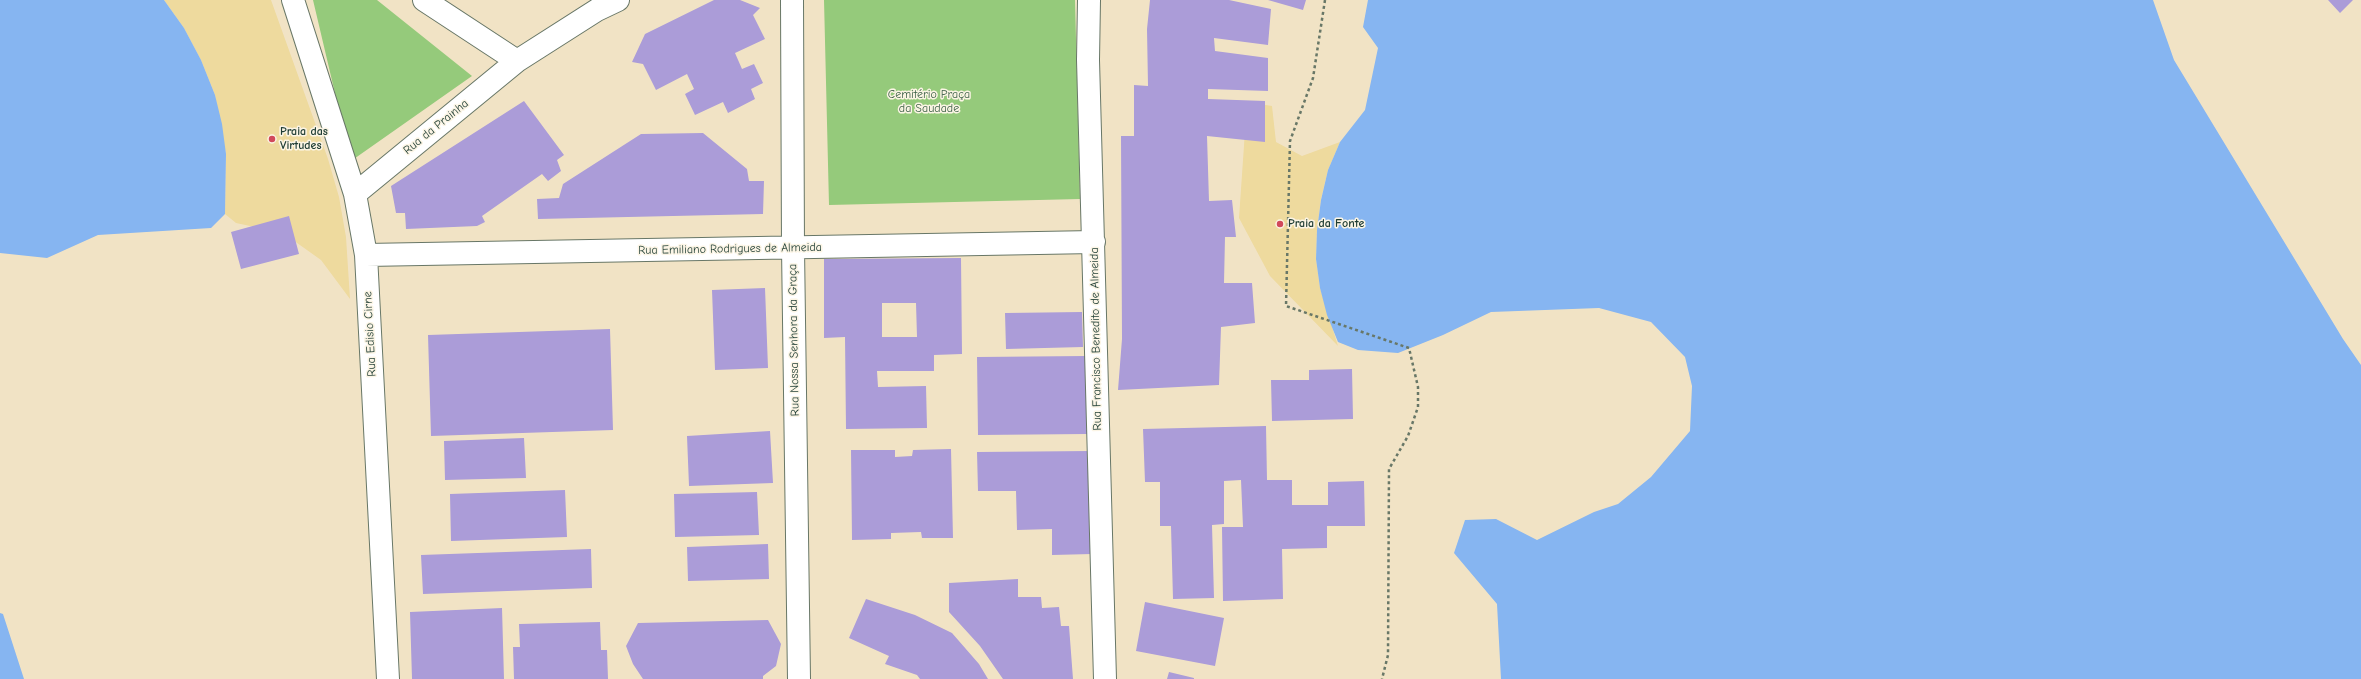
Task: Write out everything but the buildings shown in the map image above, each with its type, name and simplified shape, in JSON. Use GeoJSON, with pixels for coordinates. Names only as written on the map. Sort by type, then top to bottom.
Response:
{"type":"FeatureCollection","features":[{"type":"Feature","properties":{"kind":"street","name":"Rua Edisio Cirne"},"geometry":{"type":"LineString","coordinates":[[293,0],[355,194],[366,255],[388,679]]}},
{"type":"Feature","properties":{"kind":"street"},"geometry":{"type":"LineString","coordinates":[[424,0],[517,60]]}},
{"type":"Feature","properties":{"kind":"street","name":"Rua da Prainha"},"geometry":{"type":"LineString","coordinates":[[355,194],[517,60],[597,10],[618,0]]}},
{"type":"Feature","properties":{"kind":"street","name":"Rua Nossa Senhora da Graça"},"geometry":{"type":"LineString","coordinates":[[792,0],[793,248],[799,679]]}},
{"type":"Feature","properties":{"kind":"street","name":"Rua Francisco Benedito de Almeida"},"geometry":{"type":"LineString","coordinates":[[1089,0],[1088,60],[1105,679]]}},
{"type":"Feature","properties":{"kind":"street","name":"Rua Emiliano Rodrigues de Almeida"},"geometry":{"type":"LineString","coordinates":[[366,255],[1094,242]]}},
{"type":"Feature","properties":{"kind":"path"},"geometry":{"type":"LineString","coordinates":[[1325,0],[1313,78],[1290,141],[1286,306],[1409,348],[1418,387],[1418,407],[1408,436],[1389,469],[1388,655],[1382,679]]}},
{"type":"Feature","properties":{"kind":"green space"},"geometry":{"type":"Polygon","coordinates":[[[313,0],[377,0],[472,76],[351,161],[313,0]]]}},
{"type":"Feature","properties":{"kind":"green space","name":"Cemitério Praça da Saudade"},"geometry":{"type":"Polygon","coordinates":[[[824,0],[1075,0],[1080,199],[829,205],[824,0]]]}},
{"type":"Feature","properties":{"kind":"sand","name":"Praia das Virtudes"},"geometry":{"type":"Polygon","coordinates":[[[164,0],[271,0],[328,159],[339,197],[346,237],[350,299],[321,260],[283,233],[236,223],[225,214],[226,154],[215,95],[201,60],[184,28],[164,0]]]}},
{"type":"Feature","properties":{"kind":"sand","name":"Praia da Fonte"},"geometry":{"type":"Polygon","coordinates":[[[1247,102],[1272,106],[1276,142],[1302,156],[1340,142],[1328,170],[1321,199],[1317,230],[1316,259],[1320,288],[1338,346],[1270,276],[1239,218],[1247,102]]]}},
{"type":"Feature","properties":{"kind":"water"},"geometry":{"type":"Polygon","coordinates":[[[0,0],[164,0],[184,28],[201,60],[215,95],[222,124],[226,154],[225,214],[211,228],[98,235],[47,258],[0,253],[0,0]]]}},
{"type":"Feature","properties":{"kind":"water"},"geometry":{"type":"Polygon","coordinates":[[[1368,0],[2153,0],[2174,60],[2343,339],[2361,365],[2361,679],[1501,679],[1497,604],[1454,553],[1465,520],[1496,519],[1537,540],[1594,512],[1618,504],[1651,477],[1690,431],[1692,386],[1685,357],[1651,322],[1599,308],[1491,312],[1443,335],[1398,353],[1358,350],[1338,342],[1327,315],[1320,288],[1316,259],[1317,230],[1321,200],[1328,170],[1340,142],[1365,110],[1378,48],[1363,27],[1368,0]]]}},
{"type":"Feature","properties":{"kind":"water"},"geometry":{"type":"Polygon","coordinates":[[[0,613],[3,614],[24,679],[0,679],[0,613]]]}},
{"type":"Feature","properties":{"kind":"place","name":"Praia das Virtudes"},"geometry":{"type":"Point","coordinates":[272,139]}},
{"type":"Feature","properties":{"kind":"place","name":"Praia da Fonte"},"geometry":{"type":"Point","coordinates":[1280,224]}}]}
